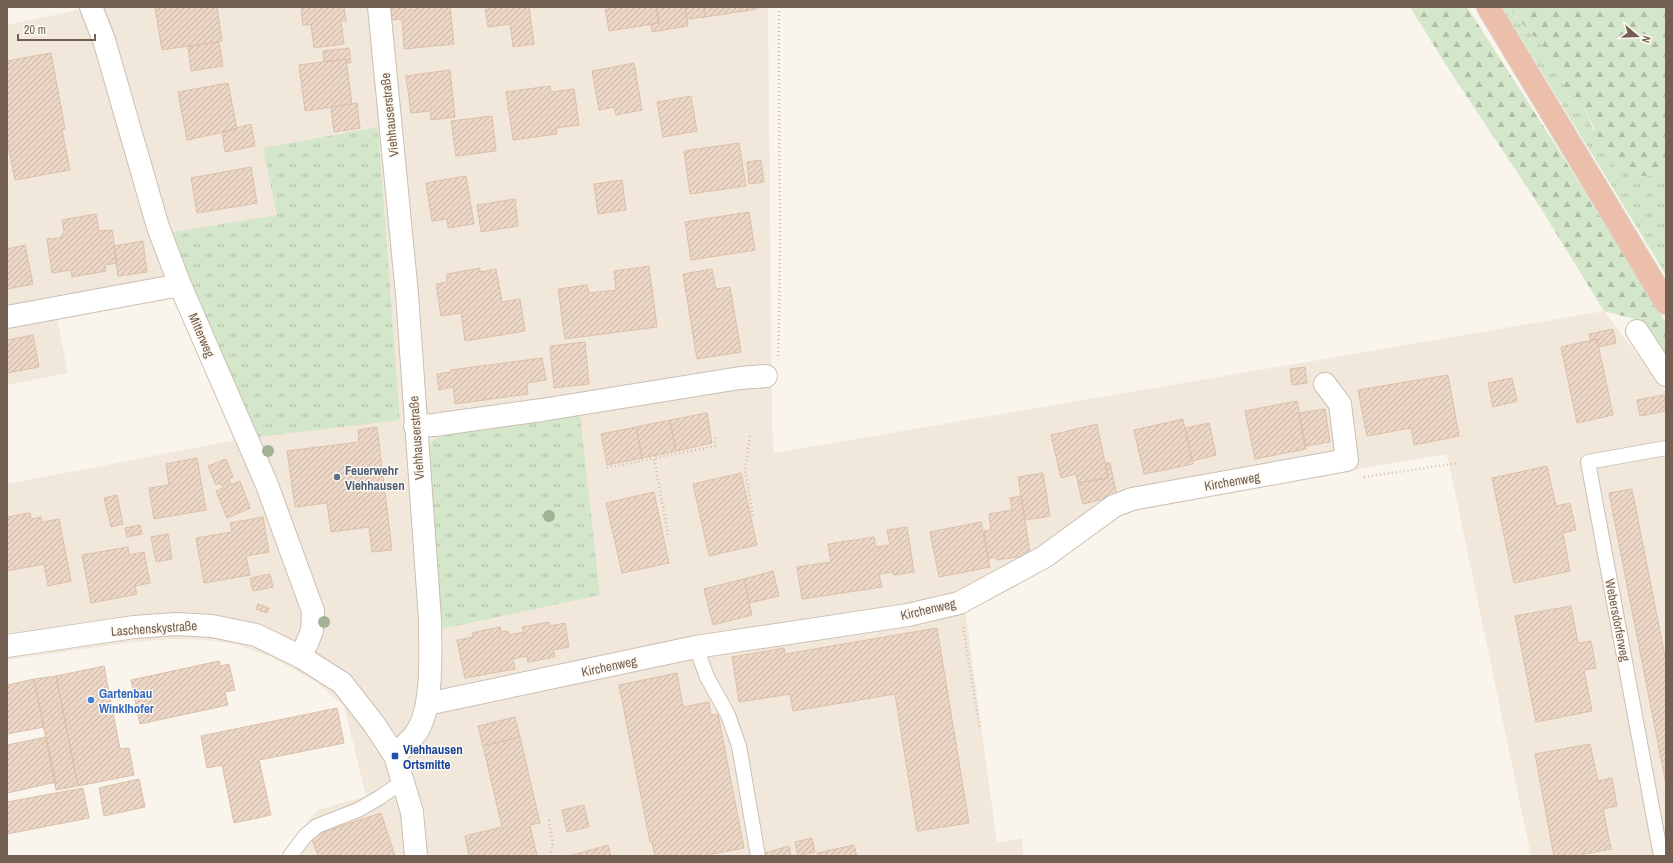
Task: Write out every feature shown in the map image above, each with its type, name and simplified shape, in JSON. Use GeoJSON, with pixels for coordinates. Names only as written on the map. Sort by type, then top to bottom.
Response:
{"type":"FeatureCollection","features":[{"type":"Feature","properties":{"kind":"highway"},"geometry":{"type":"LineString","coordinates":[[1488,7],[1666,303]]}},
{"type":"Feature","properties":{"kind":"street","name":"Mitterweg"},"geometry":{"type":"LineString","coordinates":[[91,7],[104,40],[158,227],[180,285],[267,485],[313,611],[312,631],[301,657]]}},
{"type":"Feature","properties":{"kind":"street","name":"Viehhauserstraße"},"geometry":{"type":"LineString","coordinates":[[379,7],[407,294],[415,426],[430,620],[430,672],[427,704],[416,732],[394,756]]}},
{"type":"Feature","properties":{"kind":"street"},"geometry":{"type":"LineString","coordinates":[[7,317],[180,285]]}},
{"type":"Feature","properties":{"kind":"street"},"geometry":{"type":"LineString","coordinates":[[1637,331],[1666,376]]}},
{"type":"Feature","properties":{"kind":"street"},"geometry":{"type":"LineString","coordinates":[[415,426],[434,425],[542,410],[732,379],[766,376]]}},
{"type":"Feature","properties":{"kind":"street"},"geometry":{"type":"LineString","coordinates":[[1326,384],[1340,404],[1347,460]]}},
{"type":"Feature","properties":{"kind":"street","name":"Kirchenweg"},"geometry":{"type":"LineString","coordinates":[[427,704],[696,647],[908,614],[959,603],[1044,557],[1114,506],[1132,499],[1347,460]]}},
{"type":"Feature","properties":{"kind":"street","name":"Laschenskystraße"},"geometry":{"type":"LineString","coordinates":[[7,646],[134,627],[176,624],[212,626],[256,635],[301,657],[342,683],[371,719],[394,756]]}},
{"type":"Feature","properties":{"kind":"street"},"geometry":{"type":"LineString","coordinates":[[394,756],[412,812],[416,856]]}},
{"type":"Feature","properties":{"kind":"lane","name":"Webersdorferweg"},"geometry":{"type":"LineString","coordinates":[[1662,856],[1588,462],[1666,448]]}},
{"type":"Feature","properties":{"kind":"lane"},"geometry":{"type":"LineString","coordinates":[[696,647],[707,677],[728,715],[739,746],[758,856]]}},
{"type":"Feature","properties":{"kind":"lane"},"geometry":{"type":"LineString","coordinates":[[290,856],[305,836],[317,826],[358,810],[402,782]]}},
{"type":"Feature","properties":{"kind":"path"},"geometry":{"type":"LineString","coordinates":[[766,376],[778,368],[781,266],[778,121],[779,7]]}},
{"type":"Feature","properties":{"kind":"path"},"geometry":{"type":"LineString","coordinates":[[750,436],[745,471],[753,516]]}},
{"type":"Feature","properties":{"kind":"path"},"geometry":{"type":"LineString","coordinates":[[607,468],[715,446],[715,437]]}},
{"type":"Feature","properties":{"kind":"path"},"geometry":{"type":"LineString","coordinates":[[654,458],[668,535]]}},
{"type":"Feature","properties":{"kind":"path"},"geometry":{"type":"LineString","coordinates":[[1347,460],[1363,477],[1458,463]]}},
{"type":"Feature","properties":{"kind":"path"},"geometry":{"type":"LineString","coordinates":[[959,603],[980,729]]}},
{"type":"Feature","properties":{"kind":"path"},"geometry":{"type":"LineString","coordinates":[[549,820],[552,843],[550,856]]}},
{"type":"Feature","properties":{"kind":"shaded area"},"geometry":{"type":"Polygon","coordinates":[[[93,7],[768,7],[772,426],[774,453],[1604,311],[1666,392],[1666,856],[1531,856],[1447,454],[1159,502],[1112,519],[965,608],[997,843],[1022,838],[1023,856],[281,856],[317,810],[366,796],[344,706],[315,681],[271,657],[238,645],[204,640],[175,639],[133,642],[7,660],[7,484],[241,439],[277,215],[194,291],[174,288],[57,319],[68,373],[7,385],[7,25],[93,7]]]}},
{"type":"Feature","properties":{"kind":"green space"},"geometry":{"type":"Polygon","coordinates":[[[1410,7],[1467,7],[1558,149],[1666,323],[1666,358],[1642,321],[1604,311],[1540,207],[1446,65],[1410,7]]]}},
{"type":"Feature","properties":{"kind":"green space"},"geometry":{"type":"Polygon","coordinates":[[[1502,7],[1507,7],[1544,47],[1557,67],[1570,100],[1586,110],[1593,130],[1661,173],[1666,169],[1666,275],[1502,7]]]}},
{"type":"Feature","properties":{"kind":"green space"},"geometry":{"type":"Polygon","coordinates":[[[1507,7],[1666,7],[1666,169],[1661,173],[1649,176],[1618,171],[1604,152],[1586,110],[1570,100],[1557,67],[1544,47],[1507,7]]]}},
{"type":"Feature","properties":{"kind":"green space"},"geometry":{"type":"Polygon","coordinates":[[[378,127],[400,420],[241,439],[194,291],[173,232],[277,215],[263,148],[378,127]]]}},
{"type":"Feature","properties":{"kind":"green space"},"geometry":{"type":"Polygon","coordinates":[[[580,415],[600,595],[442,629],[429,448],[433,440],[442,434],[580,415]]]}},
{"type":"Feature","properties":{"kind":"building"},"geometry":{"type":"Polygon","coordinates":[[[155,7],[217,7],[222,41],[162,50],[155,7]]]}},
{"type":"Feature","properties":{"kind":"building"},"geometry":{"type":"Polygon","coordinates":[[[301,7],[344,7],[346,21],[341,21],[344,44],[314,48],[311,25],[303,25],[301,7]]]}},
{"type":"Feature","properties":{"kind":"building"},"geometry":{"type":"Polygon","coordinates":[[[391,7],[411,7],[411,10],[416,10],[416,7],[450,7],[454,44],[404,49],[402,19],[392,20],[391,7]]]}},
{"type":"Feature","properties":{"kind":"building"},"geometry":{"type":"Polygon","coordinates":[[[485,7],[529,7],[534,44],[513,47],[510,24],[488,27],[485,7]]]}},
{"type":"Feature","properties":{"kind":"building"},"geometry":{"type":"Polygon","coordinates":[[[605,7],[656,7],[659,23],[609,31],[605,7]]]}},
{"type":"Feature","properties":{"kind":"building"},"geometry":{"type":"Polygon","coordinates":[[[656,7],[685,7],[688,26],[652,32],[651,24],[659,23],[656,7]]]}},
{"type":"Feature","properties":{"kind":"building"},"geometry":{"type":"Polygon","coordinates":[[[685,7],[704,7],[705,17],[687,19],[685,7]]]}},
{"type":"Feature","properties":{"kind":"building"},"geometry":{"type":"Polygon","coordinates":[[[704,7],[757,7],[757,9],[705,17],[704,7]]]}},
{"type":"Feature","properties":{"kind":"building"},"geometry":{"type":"Polygon","coordinates":[[[219,42],[223,66],[191,71],[188,47],[219,42]]]}},
{"type":"Feature","properties":{"kind":"building"},"geometry":{"type":"Polygon","coordinates":[[[349,48],[351,63],[347,63],[346,59],[324,62],[323,51],[349,48]]]}},
{"type":"Feature","properties":{"kind":"building"},"geometry":{"type":"Polygon","coordinates":[[[51,53],[65,129],[62,130],[70,170],[15,180],[7,140],[7,61],[51,53]]]}},
{"type":"Feature","properties":{"kind":"building"},"geometry":{"type":"Polygon","coordinates":[[[346,59],[352,104],[305,111],[299,65],[346,59]]]}},
{"type":"Feature","properties":{"kind":"building"},"geometry":{"type":"Polygon","coordinates":[[[634,63],[642,110],[616,115],[614,107],[599,110],[592,71],[634,63]]]}},
{"type":"Feature","properties":{"kind":"building"},"geometry":{"type":"Polygon","coordinates":[[[450,70],[455,117],[431,120],[430,111],[411,113],[406,76],[450,70]]]}},
{"type":"Feature","properties":{"kind":"building"},"geometry":{"type":"Polygon","coordinates":[[[228,83],[237,129],[187,140],[178,92],[228,83]]]}},
{"type":"Feature","properties":{"kind":"building"},"geometry":{"type":"Polygon","coordinates":[[[550,86],[551,92],[574,89],[579,125],[556,128],[557,134],[513,140],[506,92],[550,86]]]}},
{"type":"Feature","properties":{"kind":"building"},"geometry":{"type":"Polygon","coordinates":[[[691,96],[697,131],[663,137],[657,102],[691,96]]]}},
{"type":"Feature","properties":{"kind":"building"},"geometry":{"type":"Polygon","coordinates":[[[357,103],[360,128],[334,132],[331,107],[357,103]]]}},
{"type":"Feature","properties":{"kind":"building"},"geometry":{"type":"Polygon","coordinates":[[[492,116],[496,151],[456,156],[451,121],[492,116]]]}},
{"type":"Feature","properties":{"kind":"building"},"geometry":{"type":"Polygon","coordinates":[[[251,124],[255,146],[225,152],[222,132],[251,124]]]}},
{"type":"Feature","properties":{"kind":"building"},"geometry":{"type":"Polygon","coordinates":[[[739,143],[746,186],[690,194],[684,151],[739,143]]]}},
{"type":"Feature","properties":{"kind":"building"},"geometry":{"type":"Polygon","coordinates":[[[761,160],[764,182],[749,184],[747,162],[761,160]]]}},
{"type":"Feature","properties":{"kind":"building"},"geometry":{"type":"Polygon","coordinates":[[[251,167],[257,203],[197,213],[191,178],[251,167]]]}},
{"type":"Feature","properties":{"kind":"building"},"geometry":{"type":"Polygon","coordinates":[[[466,176],[474,224],[448,228],[447,219],[432,221],[426,183],[466,176]]]}},
{"type":"Feature","properties":{"kind":"building"},"geometry":{"type":"Polygon","coordinates":[[[622,180],[626,210],[598,214],[594,184],[622,180]]]}},
{"type":"Feature","properties":{"kind":"building"},"geometry":{"type":"Polygon","coordinates":[[[515,199],[518,226],[481,232],[477,205],[515,199]]]}},
{"type":"Feature","properties":{"kind":"building"},"geometry":{"type":"Polygon","coordinates":[[[749,212],[755,250],[691,260],[685,222],[749,212]]]}},
{"type":"Feature","properties":{"kind":"building"},"geometry":{"type":"Polygon","coordinates":[[[96,214],[99,231],[112,230],[117,263],[105,265],[106,271],[72,277],[71,270],[52,273],[47,239],[60,238],[64,231],[62,220],[96,214]]]}},
{"type":"Feature","properties":{"kind":"building"},"geometry":{"type":"Polygon","coordinates":[[[143,241],[147,272],[118,276],[114,246],[143,241]]]}},
{"type":"Feature","properties":{"kind":"building"},"geometry":{"type":"Polygon","coordinates":[[[25,245],[33,284],[7,289],[7,249],[25,245]]]}},
{"type":"Feature","properties":{"kind":"building"},"geometry":{"type":"Polygon","coordinates":[[[649,266],[657,327],[565,339],[558,289],[587,285],[589,293],[616,290],[614,271],[649,266]]]}},
{"type":"Feature","properties":{"kind":"building"},"geometry":{"type":"Polygon","coordinates":[[[480,268],[480,272],[496,269],[502,302],[520,299],[525,331],[465,341],[461,313],[441,316],[436,284],[447,282],[447,274],[480,268]]]}},
{"type":"Feature","properties":{"kind":"building"},"geometry":{"type":"Polygon","coordinates":[[[712,269],[716,289],[730,287],[741,352],[697,359],[683,274],[712,269]]]}},
{"type":"Feature","properties":{"kind":"building"},"geometry":{"type":"Polygon","coordinates":[[[1613,329],[1616,343],[1599,347],[1597,339],[1591,341],[1589,334],[1613,329]]]}},
{"type":"Feature","properties":{"kind":"building"},"geometry":{"type":"Polygon","coordinates":[[[33,335],[39,367],[7,373],[7,340],[33,335]]]}},
{"type":"Feature","properties":{"kind":"building"},"geometry":{"type":"Polygon","coordinates":[[[1597,339],[1613,415],[1577,423],[1561,347],[1597,339]]]}},
{"type":"Feature","properties":{"kind":"building"},"geometry":{"type":"Polygon","coordinates":[[[585,342],[589,384],[554,388],[550,346],[585,342]]]}},
{"type":"Feature","properties":{"kind":"building"},"geometry":{"type":"Polygon","coordinates":[[[542,358],[546,380],[527,383],[528,394],[455,404],[453,387],[439,390],[437,374],[451,372],[451,370],[542,358]]]}},
{"type":"Feature","properties":{"kind":"building"},"geometry":{"type":"Polygon","coordinates":[[[1305,367],[1307,383],[1292,385],[1290,369],[1305,367]]]}},
{"type":"Feature","properties":{"kind":"building"},"geometry":{"type":"Polygon","coordinates":[[[1448,375],[1459,436],[1414,445],[1411,428],[1367,436],[1358,390],[1448,375]]]}},
{"type":"Feature","properties":{"kind":"building"},"geometry":{"type":"Polygon","coordinates":[[[1512,378],[1517,401],[1493,407],[1488,383],[1512,378]]]}},
{"type":"Feature","properties":{"kind":"building"},"geometry":{"type":"Polygon","coordinates":[[[1664,395],[1666,411],[1640,416],[1637,400],[1664,395]]]}},
{"type":"Feature","properties":{"kind":"building"},"geometry":{"type":"Polygon","coordinates":[[[1297,401],[1306,449],[1255,459],[1245,411],[1297,401]]]}},
{"type":"Feature","properties":{"kind":"building"},"geometry":{"type":"Polygon","coordinates":[[[1325,409],[1330,442],[1305,446],[1299,413],[1325,409]]]}},
{"type":"Feature","properties":{"kind":"building"},"geometry":{"type":"Polygon","coordinates":[[[707,413],[712,443],[676,451],[670,420],[707,413]]]}},
{"type":"Feature","properties":{"kind":"building"},"geometry":{"type":"Polygon","coordinates":[[[1183,419],[1193,464],[1144,474],[1134,430],[1183,419]]]}},
{"type":"Feature","properties":{"kind":"building"},"geometry":{"type":"Polygon","coordinates":[[[670,420],[676,451],[642,458],[636,427],[670,420]]]}},
{"type":"Feature","properties":{"kind":"building"},"geometry":{"type":"Polygon","coordinates":[[[1209,423],[1216,455],[1192,461],[1185,428],[1209,423]]]}},
{"type":"Feature","properties":{"kind":"building"},"geometry":{"type":"Polygon","coordinates":[[[1097,424],[1108,478],[1078,483],[1076,474],[1061,478],[1051,435],[1097,424]]]}},
{"type":"Feature","properties":{"kind":"building","name":"Feuerwehr Viehhausen"},"geometry":{"type":"Polygon","coordinates":[[[377,427],[392,550],[372,552],[369,527],[331,532],[327,503],[295,507],[287,451],[359,442],[358,430],[377,427]]]}},
{"type":"Feature","properties":{"kind":"building"},"geometry":{"type":"Polygon","coordinates":[[[636,427],[642,458],[607,465],[601,434],[636,427]]]}},
{"type":"Feature","properties":{"kind":"building"},"geometry":{"type":"Polygon","coordinates":[[[197,458],[206,510],[154,519],[149,488],[169,485],[166,464],[197,458]]]}},
{"type":"Feature","properties":{"kind":"building"},"geometry":{"type":"Polygon","coordinates":[[[226,459],[233,477],[229,479],[231,485],[240,481],[250,508],[227,518],[216,491],[223,488],[221,483],[216,485],[208,466],[226,459]]]}},
{"type":"Feature","properties":{"kind":"building"},"geometry":{"type":"Polygon","coordinates":[[[1106,463],[1110,463],[1117,496],[1083,504],[1078,483],[1108,478],[1106,463]]]}},
{"type":"Feature","properties":{"kind":"building"},"geometry":{"type":"Polygon","coordinates":[[[1547,466],[1556,506],[1570,503],[1576,530],[1563,533],[1570,571],[1514,583],[1492,478],[1547,466]]]}},
{"type":"Feature","properties":{"kind":"building"},"geometry":{"type":"Polygon","coordinates":[[[741,473],[757,545],[709,556],[693,484],[741,473]]]}},
{"type":"Feature","properties":{"kind":"building"},"geometry":{"type":"Polygon","coordinates":[[[1043,473],[1050,516],[1025,520],[1018,477],[1043,473]]]}},
{"type":"Feature","properties":{"kind":"building"},"geometry":{"type":"Polygon","coordinates":[[[1632,489],[1666,662],[1666,784],[1609,493],[1632,489]]]}},
{"type":"Feature","properties":{"kind":"building"},"geometry":{"type":"Polygon","coordinates":[[[654,492],[669,563],[622,573],[606,503],[654,492]]]}},
{"type":"Feature","properties":{"kind":"building"},"geometry":{"type":"Polygon","coordinates":[[[117,495],[123,524],[111,527],[104,498],[117,495]]]}},
{"type":"Feature","properties":{"kind":"building"},"geometry":{"type":"Polygon","coordinates":[[[1021,496],[1030,552],[1023,553],[1023,556],[997,560],[997,557],[988,559],[984,531],[991,530],[989,514],[1012,510],[1010,498],[1021,496]]]}},
{"type":"Feature","properties":{"kind":"building"},"geometry":{"type":"Polygon","coordinates":[[[30,513],[31,519],[41,517],[42,522],[59,519],[71,581],[48,586],[44,564],[7,571],[7,517],[30,513]]]}},
{"type":"Feature","properties":{"kind":"building"},"geometry":{"type":"Polygon","coordinates":[[[263,517],[269,552],[246,556],[250,575],[204,583],[196,538],[232,532],[230,523],[263,517]]]}},
{"type":"Feature","properties":{"kind":"building"},"geometry":{"type":"Polygon","coordinates":[[[981,522],[990,567],[939,577],[930,532],[981,522]]]}},
{"type":"Feature","properties":{"kind":"building"},"geometry":{"type":"Polygon","coordinates":[[[140,525],[142,534],[127,537],[125,528],[140,525]]]}},
{"type":"Feature","properties":{"kind":"building"},"geometry":{"type":"Polygon","coordinates":[[[907,527],[914,572],[894,575],[893,572],[879,574],[882,587],[802,599],[797,567],[831,562],[828,544],[874,537],[876,547],[890,545],[887,530],[907,527]]]}},
{"type":"Feature","properties":{"kind":"building"},"geometry":{"type":"Polygon","coordinates":[[[168,534],[172,559],[156,562],[151,537],[168,534]]]}},
{"type":"Feature","properties":{"kind":"building"},"geometry":{"type":"Polygon","coordinates":[[[128,547],[129,555],[144,552],[150,583],[135,586],[137,594],[91,603],[82,555],[128,547]]]}},
{"type":"Feature","properties":{"kind":"building"},"geometry":{"type":"Polygon","coordinates":[[[773,571],[779,596],[749,603],[744,579],[773,571]]]}},
{"type":"Feature","properties":{"kind":"building"},"geometry":{"type":"Polygon","coordinates":[[[270,574],[273,587],[253,591],[250,578],[270,574]]]}},
{"type":"Feature","properties":{"kind":"building"},"geometry":{"type":"Polygon","coordinates":[[[744,579],[752,615],[713,625],[704,589],[744,579]]]}},
{"type":"Feature","properties":{"kind":"building"},"geometry":{"type":"Polygon","coordinates":[[[258,604],[269,608],[267,613],[256,609],[258,604]]]}},
{"type":"Feature","properties":{"kind":"building"},"geometry":{"type":"Polygon","coordinates":[[[1571,606],[1578,643],[1591,641],[1596,668],[1584,670],[1592,711],[1536,722],[1515,616],[1571,606]]]}},
{"type":"Feature","properties":{"kind":"building"},"geometry":{"type":"Polygon","coordinates":[[[549,622],[550,626],[565,623],[569,647],[553,650],[555,657],[528,662],[527,656],[513,659],[515,669],[465,678],[457,640],[473,637],[472,633],[500,627],[501,632],[508,631],[509,635],[524,632],[522,627],[549,622]]]}},
{"type":"Feature","properties":{"kind":"building"},"geometry":{"type":"Polygon","coordinates":[[[937,628],[969,823],[917,831],[895,694],[793,711],[790,694],[739,702],[732,657],[784,648],[785,654],[937,628]]]}},
{"type":"Feature","properties":{"kind":"building"},"geometry":{"type":"Polygon","coordinates":[[[219,661],[220,666],[229,664],[235,690],[225,692],[228,705],[140,724],[131,680],[219,661]]]}},
{"type":"Feature","properties":{"kind":"building"},"geometry":{"type":"Polygon","coordinates":[[[104,666],[120,749],[129,748],[134,775],[78,786],[56,676],[104,666]]]}},
{"type":"Feature","properties":{"kind":"building"},"geometry":{"type":"Polygon","coordinates":[[[677,673],[683,707],[709,702],[711,715],[718,714],[744,848],[703,856],[655,856],[652,842],[650,842],[619,685],[677,673]]]}},
{"type":"Feature","properties":{"kind":"building"},"geometry":{"type":"Polygon","coordinates":[[[56,676],[78,786],[56,790],[34,679],[56,676]]]}},
{"type":"Feature","properties":{"kind":"building"},"geometry":{"type":"Polygon","coordinates":[[[34,679],[44,727],[7,734],[7,685],[34,679]]]}},
{"type":"Feature","properties":{"kind":"building"},"geometry":{"type":"Polygon","coordinates":[[[337,708],[344,743],[259,760],[271,815],[234,823],[222,765],[207,768],[201,736],[337,708]]]}},
{"type":"Feature","properties":{"kind":"building"},"geometry":{"type":"Polygon","coordinates":[[[515,717],[520,737],[483,746],[478,726],[515,717]]]}},
{"type":"Feature","properties":{"kind":"building"},"geometry":{"type":"Polygon","coordinates":[[[46,737],[56,782],[7,793],[7,745],[46,737]]]}},
{"type":"Feature","properties":{"kind":"building"},"geometry":{"type":"Polygon","coordinates":[[[520,737],[540,823],[530,825],[537,856],[469,856],[465,836],[502,827],[483,746],[520,737]]]}},
{"type":"Feature","properties":{"kind":"building"},"geometry":{"type":"Polygon","coordinates":[[[1590,744],[1598,781],[1612,778],[1617,806],[1603,809],[1611,849],[1575,856],[1554,856],[1535,754],[1590,744]]]}},
{"type":"Feature","properties":{"kind":"building"},"geometry":{"type":"Polygon","coordinates":[[[139,779],[145,807],[104,816],[99,788],[139,779]]]}},
{"type":"Feature","properties":{"kind":"building"},"geometry":{"type":"Polygon","coordinates":[[[83,788],[89,818],[7,834],[7,802],[83,788]]]}},
{"type":"Feature","properties":{"kind":"building"},"geometry":{"type":"Polygon","coordinates":[[[584,805],[589,827],[567,832],[562,810],[584,805]]]}},
{"type":"Feature","properties":{"kind":"building"},"geometry":{"type":"Polygon","coordinates":[[[381,813],[395,856],[318,856],[311,836],[381,813]]]}},
{"type":"Feature","properties":{"kind":"building"},"geometry":{"type":"Polygon","coordinates":[[[812,838],[815,852],[798,856],[795,842],[812,838]]]}},
{"type":"Feature","properties":{"kind":"building"},"geometry":{"type":"Polygon","coordinates":[[[608,845],[611,856],[569,856],[608,845]]]}},
{"type":"Feature","properties":{"kind":"building"},"geometry":{"type":"Polygon","coordinates":[[[854,845],[857,856],[818,856],[817,853],[854,845]]]}},
{"type":"Feature","properties":{"kind":"building"},"geometry":{"type":"Polygon","coordinates":[[[789,846],[791,856],[766,856],[765,853],[789,846]]]}},
{"type":"Feature","properties":{"kind":"place","name":"Feuerwehr Viehhausen"},"geometry":{"type":"Point","coordinates":[337,477]}},
{"type":"Feature","properties":{"kind":"place","name":"Gartenbau Winklhofer"},"geometry":{"type":"Point","coordinates":[91,700]}},
{"type":"Feature","properties":{"kind":"place","name":"Viehhausen Ortsmitte"},"geometry":{"type":"Point","coordinates":[395,756]}}]}
